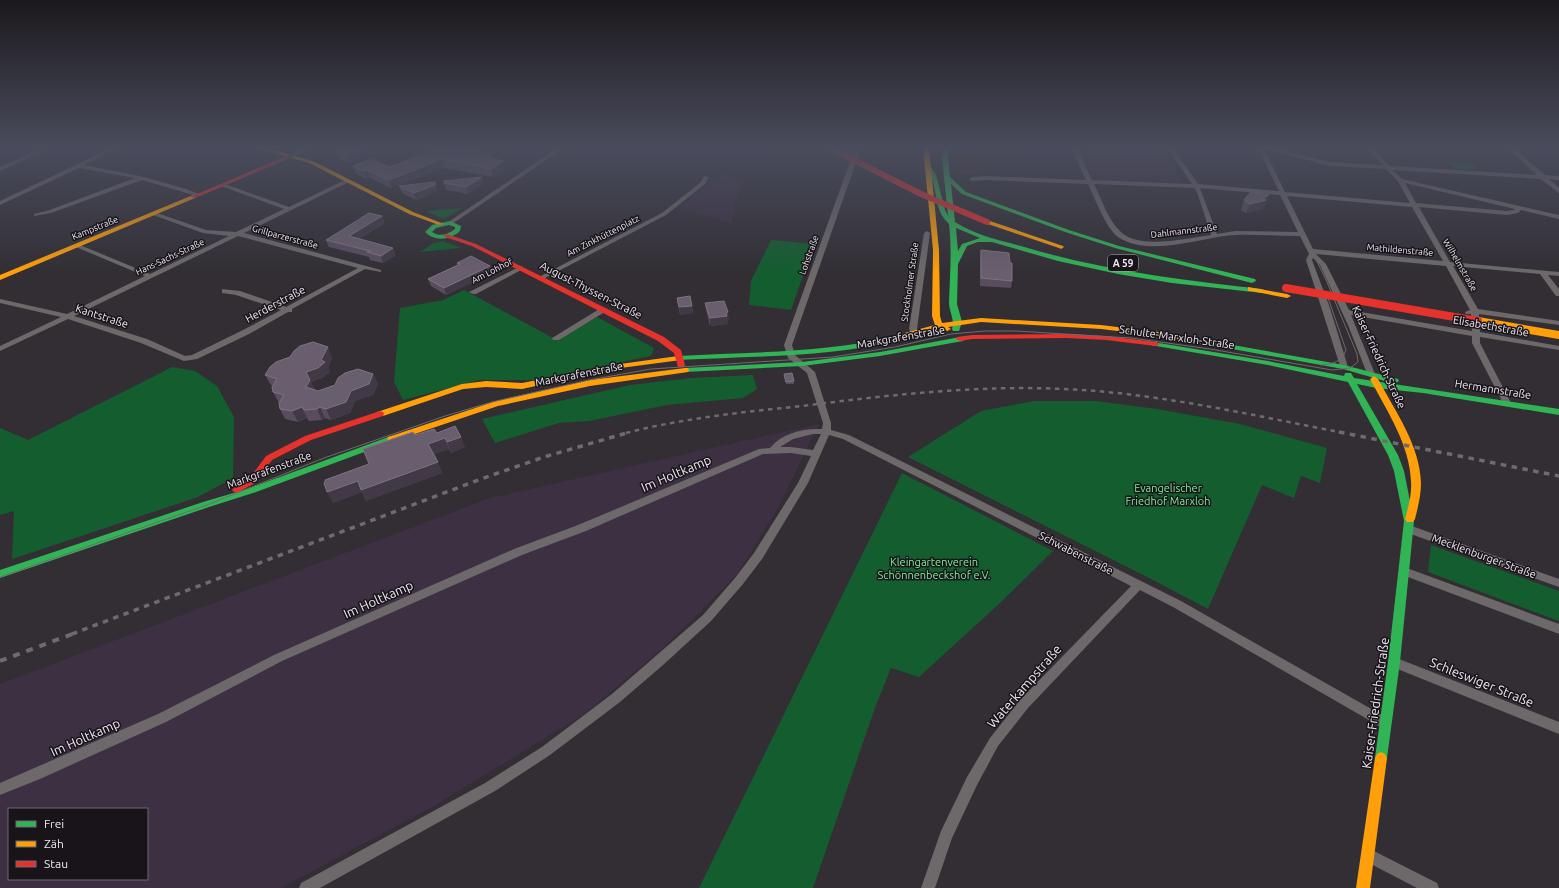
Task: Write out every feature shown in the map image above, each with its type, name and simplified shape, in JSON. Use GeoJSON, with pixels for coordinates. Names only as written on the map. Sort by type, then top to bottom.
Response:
{"type":"FeatureCollection","features":[{"type":"Feature","properties":{"kind":"main road","name":"Kampstraße"},"geometry":{"type":"LineString","coordinates":[[0,278],[212,189]]}},
{"type":"Feature","properties":{"kind":"main road","name":"August-Thyssen-Straße"},"geometry":{"type":"LineString","coordinates":[[364,189],[411,213],[428,224],[431,228],[428,232],[432,236],[447,236],[474,245],[521,268],[661,339],[672,346],[681,358]]}},
{"type":"Feature","properties":{"kind":"main road"},"geometry":{"type":"LineString","coordinates":[[912,189],[991,220],[1072,247]]}},
{"type":"Feature","properties":{"kind":"main road"},"geometry":{"type":"LineString","coordinates":[[927,189],[991,220]]}},
{"type":"Feature","properties":{"kind":"main road","name":"Stockholmer Straße"},"geometry":{"type":"LineString","coordinates":[[928,189],[931,231],[938,266],[935,312],[939,326]]}},
{"type":"Feature","properties":{"kind":"main road"},"geometry":{"type":"LineString","coordinates":[[940,189],[952,224],[955,264],[953,312],[956,328]]}},
{"type":"Feature","properties":{"kind":"main road"},"geometry":{"type":"LineString","coordinates":[[947,213],[948,189]]}},
{"type":"Feature","properties":{"kind":"main road"},"geometry":{"type":"LineString","coordinates":[[959,189],[964,193],[1074,233],[1140,254],[1262,288]]}},
{"type":"Feature","properties":{"kind":"main road"},"geometry":{"type":"LineString","coordinates":[[931,231],[947,213],[963,206],[982,205],[1015,212]]}},
{"type":"Feature","properties":{"kind":"main road","name":"August-Thyssen-Straße"},"geometry":{"type":"LineString","coordinates":[[411,213],[451,226],[474,245]]}},
{"type":"Feature","properties":{"kind":"main road"},"geometry":{"type":"LineString","coordinates":[[952,224],[996,240],[1116,272],[1186,283],[1262,288]]}},
{"type":"Feature","properties":{"kind":"main road"},"geometry":{"type":"LineString","coordinates":[[431,228],[451,226],[447,236]]}},
{"type":"Feature","properties":{"kind":"main road"},"geometry":{"type":"LineString","coordinates":[[955,264],[961,250],[969,242],[977,240],[996,240]]}},
{"type":"Feature","properties":{"kind":"main road","name":"A 59"},"geometry":{"type":"LineString","coordinates":[[1091,248],[1262,288]]}},
{"type":"Feature","properties":{"kind":"main road","name":"A 59"},"geometry":{"type":"LineString","coordinates":[[1124,264],[1187,278],[1262,288],[1559,335]]}},
{"type":"Feature","properties":{"kind":"main road","name":"A 59"},"geometry":{"type":"LineString","coordinates":[[1286,292],[1559,342]]}},
{"type":"Feature","properties":{"kind":"main road","name":"Schulte-Marxloh-Straße"},"geometry":{"type":"LineString","coordinates":[[939,326],[956,328],[991,320],[1116,328],[1166,335],[1344,366]]}},
{"type":"Feature","properties":{"kind":"main road","name":"Markgrafenstraße"},"geometry":{"type":"LineString","coordinates":[[206,504],[238,490],[252,480],[269,458],[308,438],[462,388],[486,384],[522,386],[613,367],[681,358],[826,350],[872,344],[915,334],[939,326]]}},
{"type":"Feature","properties":{"kind":"main road"},"geometry":{"type":"LineString","coordinates":[[956,328],[972,337]]}},
{"type":"Feature","properties":{"kind":"main road"},"geometry":{"type":"LineString","coordinates":[[932,343],[944,339],[956,328]]}},
{"type":"Feature","properties":{"kind":"main road","name":"Schulte-Marxloh-Straße"},"geometry":{"type":"LineString","coordinates":[[972,337],[1055,336],[1106,338],[1165,345],[1254,360],[1376,385]]}},
{"type":"Feature","properties":{"kind":"main road","name":"Markgrafenstraße"},"geometry":{"type":"LineString","coordinates":[[0,574],[206,504],[250,491],[408,432],[496,404],[590,382],[681,370],[802,364],[880,354],[932,343],[972,337]]}},
{"type":"Feature","properties":{"kind":"main road"},"geometry":{"type":"LineString","coordinates":[[681,358],[681,370]]}},
{"type":"Feature","properties":{"kind":"main road","name":"Hermannstraße"},"geometry":{"type":"LineString","coordinates":[[1344,366],[1423,390]]}},
{"type":"Feature","properties":{"kind":"main road","name":"Kaiser-Friedrich-Straße"},"geometry":{"type":"LineString","coordinates":[[1344,366],[1393,455],[1399,471],[1409,525]]}},
{"type":"Feature","properties":{"kind":"main road","name":"Kaiser-Friedrich-Straße"},"geometry":{"type":"LineString","coordinates":[[1363,888],[1384,723],[1394,662],[1409,525],[1415,507],[1417,493],[1417,474],[1410,452],[1371,374]]}},
{"type":"Feature","properties":{"kind":"main road","name":"Hermannstraße"},"geometry":{"type":"LineString","coordinates":[[1376,385],[1423,390],[1559,412]]}},
{"type":"Feature","properties":{"kind":"street"},"geometry":{"type":"LineString","coordinates":[[0,202],[28,189]]}},
{"type":"Feature","properties":{"kind":"street"},"geometry":{"type":"LineString","coordinates":[[36,215],[49,212],[111,189]]}},
{"type":"Feature","properties":{"kind":"street"},"geometry":{"type":"LineString","coordinates":[[182,189],[198,195]]}},
{"type":"Feature","properties":{"kind":"street"},"geometry":{"type":"LineString","coordinates":[[235,189],[290,209]]}},
{"type":"Feature","properties":{"kind":"street","name":"Hans-Sachs-Straße"},"geometry":{"type":"LineString","coordinates":[[0,349],[330,189]]}},
{"type":"Feature","properties":{"kind":"street"},"geometry":{"type":"LineString","coordinates":[[451,226],[472,209],[501,189]]}},
{"type":"Feature","properties":{"kind":"street","name":"Am Zinkhüttenplatz"},"geometry":{"type":"LineString","coordinates":[[541,278],[664,214],[695,189]]}},
{"type":"Feature","properties":{"kind":"street","name":"Lohstraße"},"geometry":{"type":"LineString","coordinates":[[790,352],[788,345],[843,189]]}},
{"type":"Feature","properties":{"kind":"street","name":"Dahlmannstraße"},"geometry":{"type":"LineString","coordinates":[[1094,189],[1110,223],[1120,235],[1129,240],[1149,244],[1162,244],[1235,233],[1302,234]]}},
{"type":"Feature","properties":{"kind":"street"},"geometry":{"type":"LineString","coordinates":[[1198,189],[1214,236]]}},
{"type":"Feature","properties":{"kind":"street"},"geometry":{"type":"LineString","coordinates":[[1233,189],[1507,213],[1516,212],[1519,208]]}},
{"type":"Feature","properties":{"kind":"street","name":"Kaiser-Friedrich-Straße"},"geometry":{"type":"LineString","coordinates":[[1281,189],[1311,252],[1321,261],[1345,312],[1371,374]]}},
{"type":"Feature","properties":{"kind":"street","name":"Wilhelmstraße"},"geometry":{"type":"LineString","coordinates":[[1406,189],[1474,311],[1476,343],[1508,403]]}},
{"type":"Feature","properties":{"kind":"street"},"geometry":{"type":"LineString","coordinates":[[1440,189],[1559,217]]}},
{"type":"Feature","properties":{"kind":"street","name":"Grillparzerstraße"},"geometry":{"type":"LineString","coordinates":[[155,214],[198,230],[224,235],[238,235],[379,271]]}},
{"type":"Feature","properties":{"kind":"street","name":"Stockholmer Straße"},"geometry":{"type":"LineString","coordinates":[[915,334],[913,329],[931,231]]}},
{"type":"Feature","properties":{"kind":"street"},"geometry":{"type":"LineString","coordinates":[[78,246],[150,276]]}},
{"type":"Feature","properties":{"kind":"street","name":"Kaiser-Friedrich-Straße"},"geometry":{"type":"LineString","coordinates":[[1311,252],[1309,260],[1344,366]]}},
{"type":"Feature","properties":{"kind":"street","name":"Mathildenstraße"},"geometry":{"type":"LineString","coordinates":[[1311,252],[1559,274]]}},
{"type":"Feature","properties":{"kind":"street","name":"Herderstraße"},"geometry":{"type":"LineString","coordinates":[[194,356],[289,310],[364,267]]}},
{"type":"Feature","properties":{"kind":"street","name":"Am Lohhof"},"geometry":{"type":"LineString","coordinates":[[473,292],[521,268]]}},
{"type":"Feature","properties":{"kind":"street"},"geometry":{"type":"LineString","coordinates":[[1543,272],[1559,294]]}},
{"type":"Feature","properties":{"kind":"street","name":"Elisabethstraße"},"geometry":{"type":"LineString","coordinates":[[1335,291],[1465,312],[1474,311],[1559,323]]}},
{"type":"Feature","properties":{"kind":"street"},"geometry":{"type":"LineString","coordinates":[[225,292],[237,293],[289,310]]}},
{"type":"Feature","properties":{"kind":"street","name":"Kantstraße"},"geometry":{"type":"LineString","coordinates":[[0,301],[67,316],[144,340],[180,358],[184,359],[194,356]]}},
{"type":"Feature","properties":{"kind":"street"},"geometry":{"type":"LineString","coordinates":[[1416,304],[1420,325]]}},
{"type":"Feature","properties":{"kind":"street"},"geometry":{"type":"LineString","coordinates":[[556,338],[604,310]]}},
{"type":"Feature","properties":{"kind":"street","name":"Elisabethstraße"},"geometry":{"type":"LineString","coordinates":[[1345,312],[1559,348]]}},
{"type":"Feature","properties":{"kind":"street"},"geometry":{"type":"LineString","coordinates":[[306,888],[490,787],[546,751],[616,698],[707,618],[739,581],[778,526],[818,454],[826,432],[827,423],[811,372],[791,356],[790,352]]}},
{"type":"Feature","properties":{"kind":"street","name":"Im Holtkamp"},"geometry":{"type":"LineString","coordinates":[[773,450],[777,444],[788,438],[808,432],[826,432]]}},
{"type":"Feature","properties":{"kind":"street","name":"Schwabenstraße"},"geometry":{"type":"LineString","coordinates":[[826,432],[846,437],[1178,604],[1384,723]]}},
{"type":"Feature","properties":{"kind":"street","name":"Im Holtkamp"},"geometry":{"type":"LineString","coordinates":[[0,789],[35,775],[162,718],[278,658],[518,552],[582,528],[762,451],[791,450],[818,454]]}},
{"type":"Feature","properties":{"kind":"street","name":"Mecklenburger Straße"},"geometry":{"type":"LineString","coordinates":[[1409,525],[1559,583]]}},
{"type":"Feature","properties":{"kind":"street"},"geometry":{"type":"LineString","coordinates":[[1404,571],[1559,629]]}},
{"type":"Feature","properties":{"kind":"street","name":"Waterkampstraße"},"geometry":{"type":"LineString","coordinates":[[928,888],[946,836],[972,780],[994,742],[1024,704],[1138,585]]}},
{"type":"Feature","properties":{"kind":"street","name":"Schleswiger Straße"},"geometry":{"type":"LineString","coordinates":[[1394,662],[1559,728]]}},
{"type":"Feature","properties":{"kind":"street"},"geometry":{"type":"LineString","coordinates":[[1368,855],[1432,888]]}},
{"type":"Feature","properties":{"kind":"shaded area"},"geometry":{"type":"Polygon","coordinates":[[[701,189],[740,189],[734,204],[732,223],[678,209],[701,189]]]}},
{"type":"Feature","properties":{"kind":"shaded area"},"geometry":{"type":"Polygon","coordinates":[[[819,424],[779,506],[738,573],[663,648],[583,715],[434,806],[281,888],[0,888],[0,684],[490,498],[819,424]]]}},
{"type":"Feature","properties":{"kind":"green space"},"geometry":{"type":"Polygon","coordinates":[[[462,208],[444,219],[426,211],[462,208]]]}},
{"type":"Feature","properties":{"kind":"green space"},"geometry":{"type":"Polygon","coordinates":[[[771,240],[814,244],[791,310],[749,305],[751,281],[771,240]]]}},
{"type":"Feature","properties":{"kind":"green space"},"geometry":{"type":"Polygon","coordinates":[[[443,241],[461,248],[420,252],[434,243],[443,241]]]}},
{"type":"Feature","properties":{"kind":"green space"},"geometry":{"type":"Polygon","coordinates":[[[464,290],[557,340],[597,317],[654,348],[651,356],[534,380],[480,380],[403,400],[394,382],[400,308],[443,300],[464,290]]]}},
{"type":"Feature","properties":{"kind":"green space"},"geometry":{"type":"Polygon","coordinates":[[[172,367],[195,371],[217,386],[234,417],[233,478],[198,497],[12,559],[14,511],[0,515],[0,428],[28,440],[172,367]]]}},
{"type":"Feature","properties":{"kind":"green space"},"geometry":{"type":"Polygon","coordinates":[[[753,375],[757,389],[743,398],[667,405],[589,421],[559,423],[495,443],[482,419],[630,385],[691,378],[753,375]]]}},
{"type":"Feature","properties":{"kind":"green space","name":"Evangelischer Friedhof Marxloh"},"geometry":{"type":"Polygon","coordinates":[[[1034,401],[1096,401],[1157,409],[1240,424],[1327,448],[1320,483],[1301,476],[1294,498],[1262,485],[1208,609],[908,457],[981,411],[1034,401]]]}},
{"type":"Feature","properties":{"kind":"green space","name":"Kleingartenverein Schönnenbeckshof e.V."},"geometry":{"type":"Polygon","coordinates":[[[902,473],[1053,551],[1000,603],[919,677],[891,668],[876,705],[813,888],[699,888],[902,473]]]}},
{"type":"Feature","properties":{"kind":"green space"},"geometry":{"type":"Polygon","coordinates":[[[1431,545],[1559,591],[1559,621],[1428,572],[1431,545]]]}},
{"type":"Feature","properties":{"kind":"building"},"geometry":{"type":"Polygon","coordinates":[[[406,189],[423,189],[414,193],[406,189]]]}},
{"type":"Feature","properties":{"kind":"building"},"geometry":{"type":"Polygon","coordinates":[[[1251,192],[1269,195],[1263,198],[1266,200],[1250,204],[1244,200],[1251,192]]]}},
{"type":"Feature","properties":{"kind":"building"},"geometry":{"type":"Polygon","coordinates":[[[369,213],[382,216],[349,236],[393,248],[381,256],[367,252],[370,251],[326,240],[369,213]]]}},
{"type":"Feature","properties":{"kind":"building"},"geometry":{"type":"Polygon","coordinates":[[[981,250],[1009,253],[1010,263],[1012,263],[1012,281],[981,278],[981,250]]]}},
{"type":"Feature","properties":{"kind":"building"},"geometry":{"type":"Polygon","coordinates":[[[471,256],[490,266],[444,288],[428,279],[460,264],[457,263],[471,256]]]}},
{"type":"Feature","properties":{"kind":"building"},"geometry":{"type":"Polygon","coordinates":[[[690,296],[692,306],[679,307],[677,298],[690,296]]]}},
{"type":"Feature","properties":{"kind":"building"},"geometry":{"type":"Polygon","coordinates":[[[724,301],[728,312],[726,313],[727,316],[710,318],[705,303],[724,301]]]}},
{"type":"Feature","properties":{"kind":"building"},"geometry":{"type":"Polygon","coordinates":[[[313,342],[328,347],[321,360],[325,362],[318,368],[306,372],[310,380],[306,387],[318,391],[335,385],[338,378],[345,373],[358,369],[373,374],[369,384],[351,391],[346,402],[326,409],[320,407],[317,409],[304,410],[302,407],[292,411],[280,409],[279,403],[284,395],[273,392],[272,387],[277,379],[265,375],[270,367],[276,362],[290,357],[300,346],[313,342]]]}},
{"type":"Feature","properties":{"kind":"building"},"geometry":{"type":"Polygon","coordinates":[[[792,373],[794,381],[786,382],[784,374],[792,373]]]}},
{"type":"Feature","properties":{"kind":"building"},"geometry":{"type":"Polygon","coordinates":[[[455,426],[461,437],[447,442],[445,438],[428,444],[438,462],[361,490],[358,481],[327,492],[324,483],[325,480],[369,464],[363,449],[413,432],[415,435],[434,429],[437,433],[455,426]]]}},
{"type":"Feature","properties":{"kind":"tram line"},"geometry":{"type":"LineString","coordinates":[[0,577],[207,505],[324,458],[445,416],[492,402],[589,380],[651,369],[833,357],[895,347],[951,334],[985,331],[1016,331],[1131,338],[1210,349],[1332,370],[1350,368],[1358,362],[1357,354],[1327,282],[1282,189]]}},
{"type":"Feature","properties":{"kind":"tram line"},"geometry":{"type":"LineString","coordinates":[[1321,365],[1336,362],[1342,357],[1346,350],[1326,292]]}},
{"type":"Feature","properties":{"kind":"railway"},"geometry":{"type":"LineString","coordinates":[[629,432],[670,423],[714,416],[867,398],[998,388],[1064,389],[1134,395],[1239,412],[1559,476]]}},
{"type":"Feature","properties":{"kind":"railway"},"geometry":{"type":"LineString","coordinates":[[72,634],[481,479],[544,457],[629,432]]}},
{"type":"Feature","properties":{"kind":"railway"},"geometry":{"type":"LineString","coordinates":[[0,661],[75,633]]}},
{"type":"Feature","properties":{"kind":"traffic: fast"},"geometry":{"type":"LineString","coordinates":[[937,189],[942,210],[946,217],[954,224],[966,231],[1003,243],[1080,264],[1118,272],[1172,281],[1262,291]]}},
{"type":"Feature","properties":{"kind":"traffic: fast"},"geometry":{"type":"LineString","coordinates":[[949,189],[954,240],[955,271],[953,304],[958,322],[956,329]]}},
{"type":"Feature","properties":{"kind":"traffic: fast"},"geometry":{"type":"LineString","coordinates":[[960,189],[964,193],[1067,231],[1117,247],[1252,281]]}},
{"type":"Feature","properties":{"kind":"traffic: fast"},"geometry":{"type":"LineString","coordinates":[[450,223],[458,226],[458,230],[451,235],[439,237],[428,232],[434,226],[450,223]]}},
{"type":"Feature","properties":{"kind":"traffic: fast"},"geometry":{"type":"LineString","coordinates":[[955,264],[964,245],[977,240],[990,240]]}},
{"type":"Feature","properties":{"kind":"traffic: fast"},"geometry":{"type":"LineString","coordinates":[[678,358],[827,350],[872,344],[896,338]]}},
{"type":"Feature","properties":{"kind":"traffic: fast"},"geometry":{"type":"LineString","coordinates":[[685,370],[802,364],[880,354],[960,339]]}},
{"type":"Feature","properties":{"kind":"traffic: fast"},"geometry":{"type":"LineString","coordinates":[[1205,342],[1344,367],[1395,381]]}},
{"type":"Feature","properties":{"kind":"traffic: fast"},"geometry":{"type":"LineString","coordinates":[[1156,344],[1268,363],[1376,385],[1423,390],[1559,412]]}},
{"type":"Feature","properties":{"kind":"traffic: fast"},"geometry":{"type":"LineString","coordinates":[[1348,375],[1393,455],[1399,471],[1409,521],[1394,662],[1381,758]]}},
{"type":"Feature","properties":{"kind":"traffic: fast"},"geometry":{"type":"LineString","coordinates":[[0,574],[206,504],[250,491],[391,439]]}},
{"type":"Feature","properties":{"kind":"traffic: slow"},"geometry":{"type":"LineString","coordinates":[[365,189],[411,213],[441,224]]}},
{"type":"Feature","properties":{"kind":"traffic: slow"},"geometry":{"type":"LineString","coordinates":[[930,189],[936,250],[936,316],[939,326],[947,329]]}},
{"type":"Feature","properties":{"kind":"traffic: slow"},"geometry":{"type":"LineString","coordinates":[[0,278],[193,197]]}},
{"type":"Feature","properties":{"kind":"traffic: slow"},"geometry":{"type":"LineString","coordinates":[[987,222],[1061,247]]}},
{"type":"Feature","properties":{"kind":"traffic: slow"},"geometry":{"type":"LineString","coordinates":[[1251,289],[1287,296]]}},
{"type":"Feature","properties":{"kind":"traffic: slow"},"geometry":{"type":"LineString","coordinates":[[896,338],[939,326],[981,320],[1101,327],[1166,335],[1205,342]]}},
{"type":"Feature","properties":{"kind":"traffic: slow"},"geometry":{"type":"LineString","coordinates":[[1478,321],[1559,335]]}},
{"type":"Feature","properties":{"kind":"traffic: slow"},"geometry":{"type":"LineString","coordinates":[[380,414],[462,387],[486,384],[522,386],[613,367],[678,358]]}},
{"type":"Feature","properties":{"kind":"traffic: slow"},"geometry":{"type":"LineString","coordinates":[[391,439],[496,404],[590,383],[685,370]]}},
{"type":"Feature","properties":{"kind":"traffic: slow"},"geometry":{"type":"LineString","coordinates":[[1374,379],[1401,429],[1415,469],[1415,496],[1410,519]]}},
{"type":"Feature","properties":{"kind":"traffic: slow"},"geometry":{"type":"LineString","coordinates":[[1363,888],[1381,758]]}},
{"type":"Feature","properties":{"kind":"traffic: jam"},"geometry":{"type":"LineString","coordinates":[[193,197],[211,189]]}},
{"type":"Feature","properties":{"kind":"traffic: jam"},"geometry":{"type":"LineString","coordinates":[[912,189],[987,222]]}},
{"type":"Feature","properties":{"kind":"traffic: jam"},"geometry":{"type":"LineString","coordinates":[[447,236],[474,245],[661,339],[678,352],[681,365]]}},
{"type":"Feature","properties":{"kind":"traffic: jam"},"geometry":{"type":"LineString","coordinates":[[1286,288],[1478,321]]}},
{"type":"Feature","properties":{"kind":"traffic: jam"},"geometry":{"type":"LineString","coordinates":[[960,339],[972,337],[1067,336],[1106,338],[1156,344]]}},
{"type":"Feature","properties":{"kind":"traffic: jam"},"geometry":{"type":"LineString","coordinates":[[237,490],[252,481],[269,458],[308,438],[380,414]]}}]}
